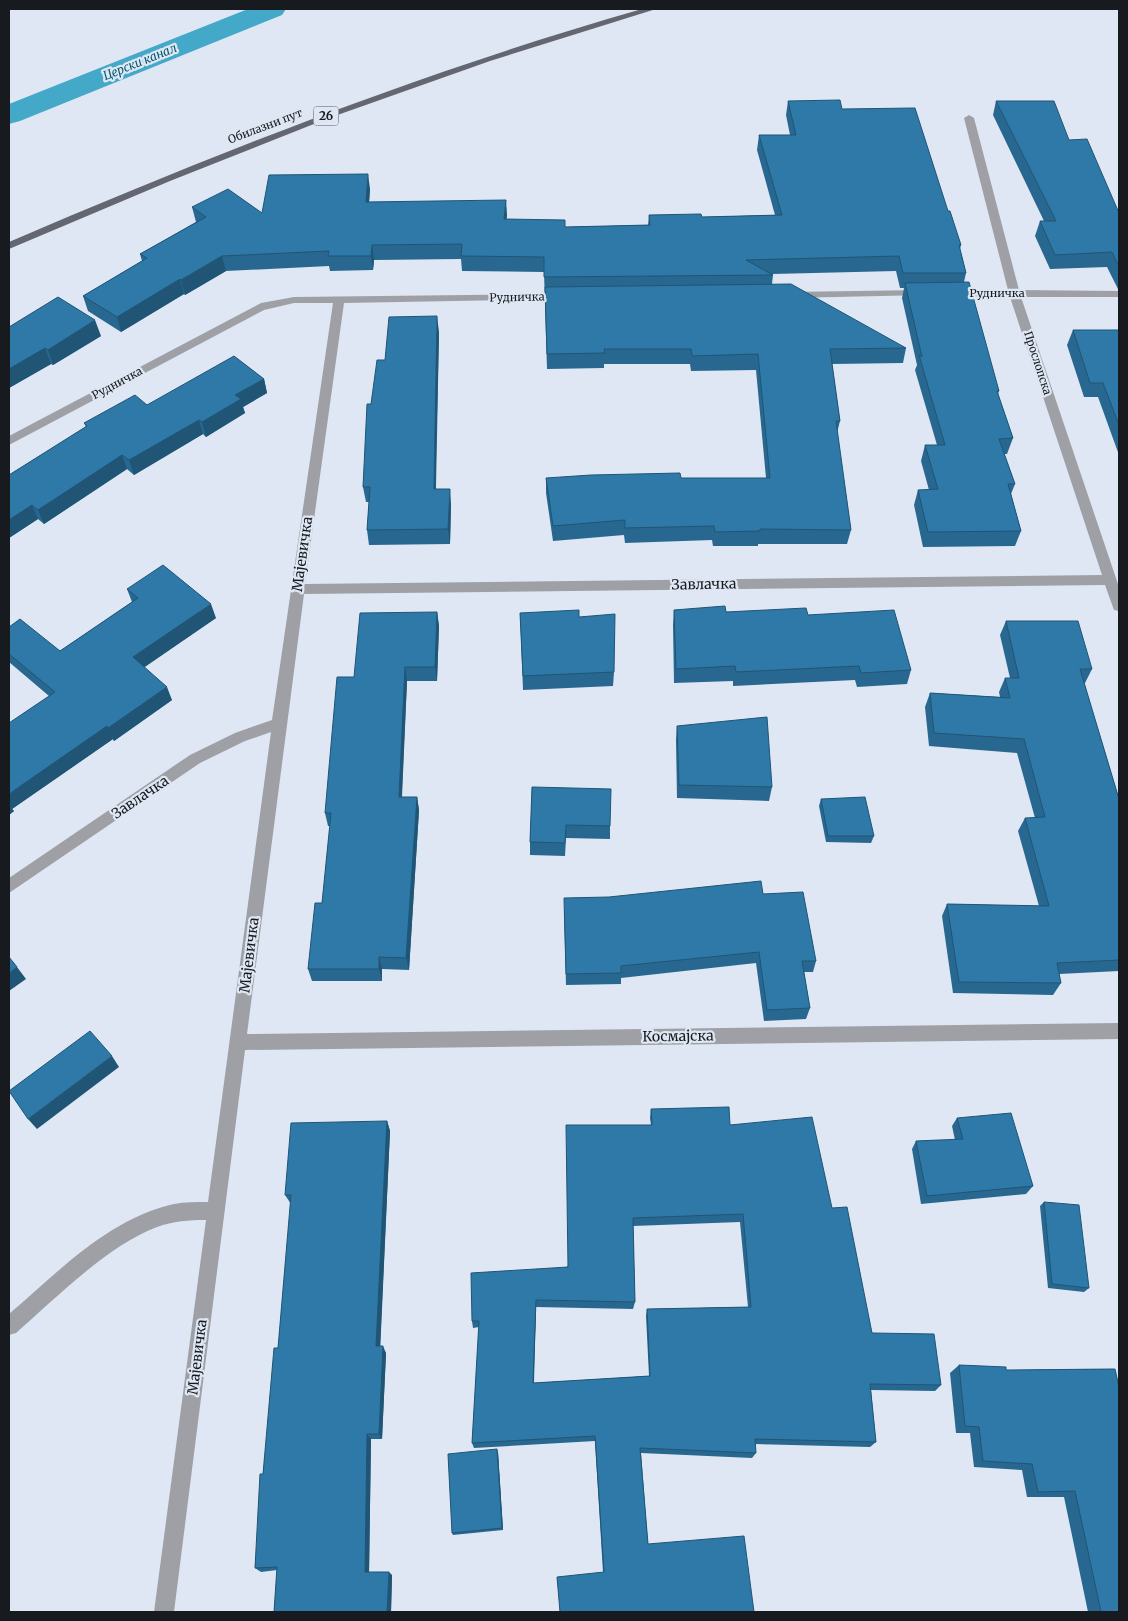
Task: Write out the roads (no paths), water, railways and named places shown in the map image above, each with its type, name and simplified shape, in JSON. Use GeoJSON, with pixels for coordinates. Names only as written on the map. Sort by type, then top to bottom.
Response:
{"type":"FeatureCollection","features":[{"type":"Feature","properties":{"kind":"main road","name":"Обилазни пут"},"geometry":{"type":"LineString","coordinates":[[9,246],[164,179],[366,100],[500,53],[651,9]]}},
{"type":"Feature","properties":{"kind":"street","name":"Прослопска"},"geometry":{"type":"LineString","coordinates":[[969,118],[1014,292],[1119,606]]}},
{"type":"Feature","properties":{"kind":"street","name":"Рудничка"},"geometry":{"type":"LineString","coordinates":[[776,295],[1014,292],[1119,294]]}},
{"type":"Feature","properties":{"kind":"street","name":"Рудничка"},"geometry":{"type":"LineString","coordinates":[[9,441],[261,307],[294,300],[577,297]]}},
{"type":"Feature","properties":{"kind":"street","name":"Мајевичка"},"geometry":{"type":"LineString","coordinates":[[164,1612],[279,723],[339,299]]}},
{"type":"Feature","properties":{"kind":"street","name":"Завлачка"},"geometry":{"type":"LineString","coordinates":[[297,588],[1110,580]]}},
{"type":"Feature","properties":{"kind":"street","name":"Завлачка"},"geometry":{"type":"LineString","coordinates":[[9,886],[195,759],[240,737],[279,723]]}},
{"type":"Feature","properties":{"kind":"street","name":"Космајска"},"geometry":{"type":"LineString","coordinates":[[237,1042],[1119,1031]]}},
{"type":"Feature","properties":{"kind":"street"},"geometry":{"type":"LineString","coordinates":[[9,1326],[107,1246],[143,1224],[173,1213],[216,1210]]}},
{"type":"Feature","properties":{"kind":"waterway","name":"Церски канал"},"geometry":{"type":"LineString","coordinates":[[9,115],[272,9]]}}]}
